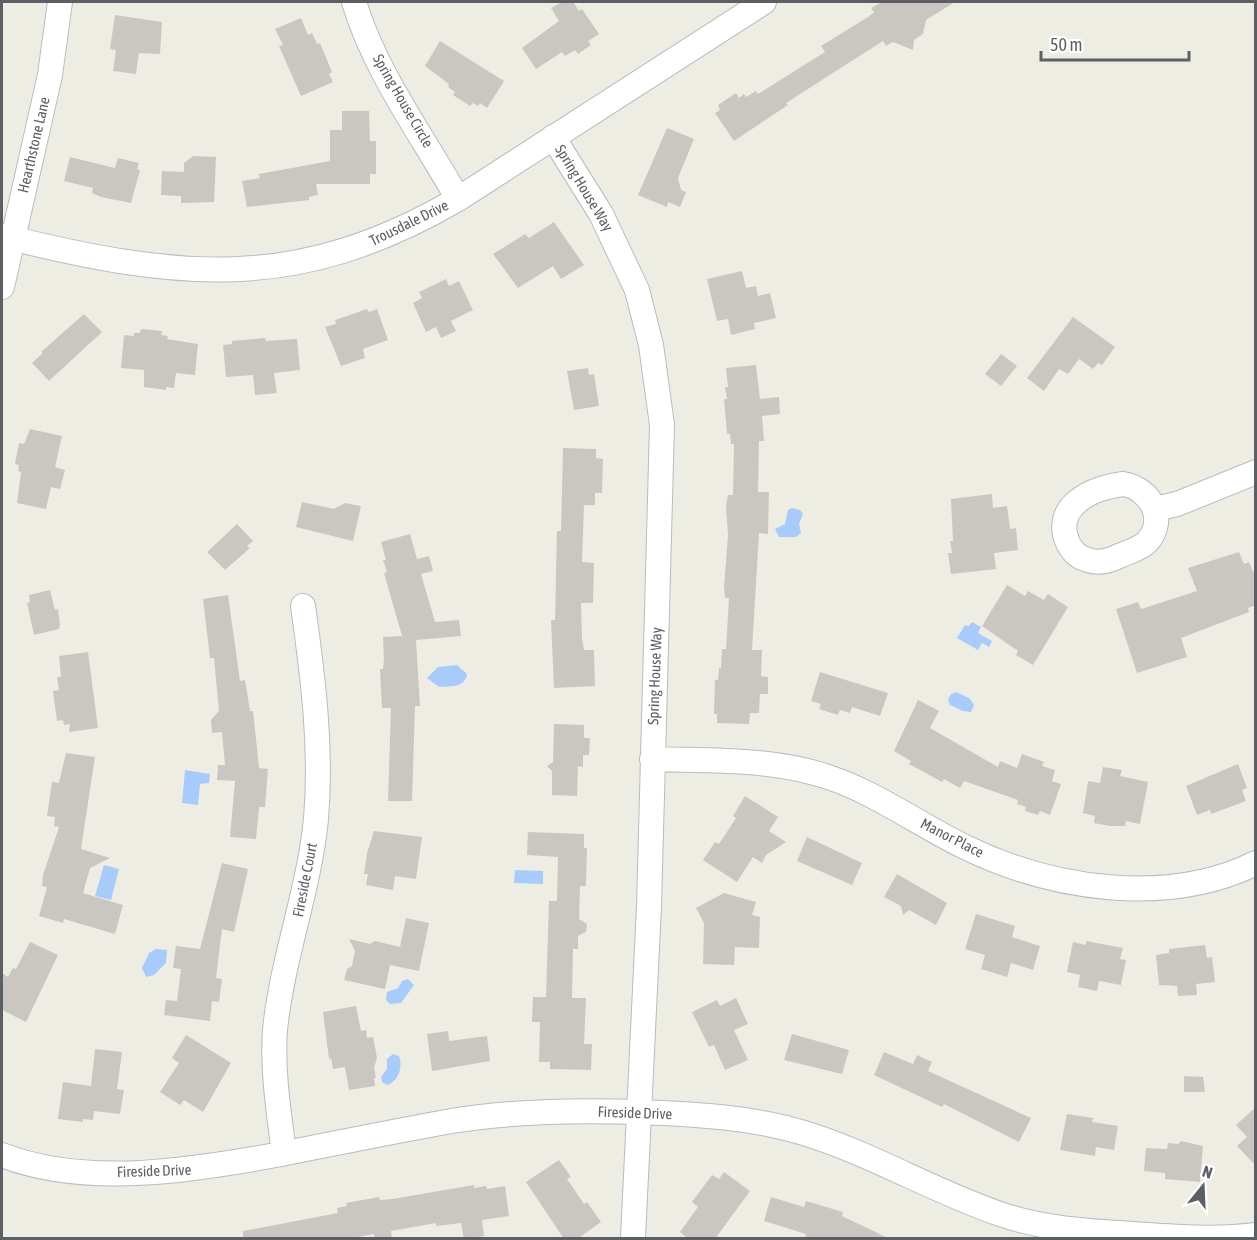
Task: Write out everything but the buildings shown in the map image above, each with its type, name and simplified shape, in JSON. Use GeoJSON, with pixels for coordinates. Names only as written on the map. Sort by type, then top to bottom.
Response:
{"type":"FeatureCollection","features":[{"type":"Feature","properties":{"kind":"street","name":"Hearthstone Lane"},"geometry":{"type":"LineString","coordinates":[[2,287],[7,238],[50,75],[60,2]]}},
{"type":"Feature","properties":{"kind":"street","name":"Spring House Circle"},"geometry":{"type":"LineString","coordinates":[[354,2],[365,33],[384,70],[458,199]]}},
{"type":"Feature","properties":{"kind":"street","name":"Trousdale Drive"},"geometry":{"type":"LineString","coordinates":[[7,238],[116,262],[153,267],[249,270],[310,259],[362,246],[408,226],[458,199],[764,2]]}},
{"type":"Feature","properties":{"kind":"street","name":"Spring House Way"},"geometry":{"type":"LineString","coordinates":[[554,137],[601,214],[628,268],[645,320],[657,381],[663,446],[649,906],[633,1239]]}},
{"type":"Feature","properties":{"kind":"street"},"geometry":{"type":"LineString","coordinates":[[1155,509],[1177,504],[1256,472]]}},
{"type":"Feature","properties":{"kind":"street","name":"Fireside Court"},"geometry":{"type":"LineString","coordinates":[[284,1153],[275,1074],[275,1030],[307,880],[318,790],[315,701],[303,606]]}},
{"type":"Feature","properties":{"kind":"street","name":"Manor Place"},"geometry":{"type":"LineString","coordinates":[[652,759],[768,764],[807,771],[867,794],[966,848],[995,860],[1026,871],[1086,883],[1139,888],[1178,886],[1226,877],[1256,864]]}},
{"type":"Feature","properties":{"kind":"street","name":"Fireside Drive"},"geometry":{"type":"LineString","coordinates":[[2,1155],[23,1162],[77,1171],[129,1173],[197,1170],[488,1116],[591,1111],[640,1112],[737,1120],[800,1132],[872,1159],[982,1207],[1027,1222],[1078,1230],[1192,1238],[1256,1235]]}},
{"type":"Feature","properties":{"kind":"water"},"geometry":{"type":"Polygon","coordinates":[[[792,508],[800,510],[803,514],[799,524],[801,533],[796,537],[779,537],[775,529],[785,524],[788,510],[792,508]]]}},
{"type":"Feature","properties":{"kind":"water"},"geometry":{"type":"Polygon","coordinates":[[[972,622],[981,627],[978,633],[992,641],[989,647],[982,643],[978,650],[957,638],[965,625],[969,626],[972,622]]]}},
{"type":"Feature","properties":{"kind":"water"},"geometry":{"type":"Polygon","coordinates":[[[457,665],[467,674],[466,679],[460,684],[439,687],[427,678],[438,667],[457,665]]]}},
{"type":"Feature","properties":{"kind":"water"},"geometry":{"type":"Polygon","coordinates":[[[956,692],[969,698],[974,705],[971,712],[950,705],[948,700],[951,694],[956,692]]]}},
{"type":"Feature","properties":{"kind":"water"},"geometry":{"type":"Polygon","coordinates":[[[185,770],[210,774],[209,783],[200,784],[198,805],[182,803],[185,770]]]}},
{"type":"Feature","properties":{"kind":"water"},"geometry":{"type":"Polygon","coordinates":[[[104,865],[119,869],[111,900],[95,896],[104,865]]]}},
{"type":"Feature","properties":{"kind":"water"},"geometry":{"type":"Polygon","coordinates":[[[515,870],[543,871],[543,884],[514,883],[515,870]]]}},
{"type":"Feature","properties":{"kind":"water"},"geometry":{"type":"Polygon","coordinates":[[[156,949],[167,950],[166,963],[154,975],[146,977],[142,968],[149,953],[156,949]]]}},
{"type":"Feature","properties":{"kind":"water"},"geometry":{"type":"Polygon","coordinates":[[[408,979],[414,985],[401,1003],[390,1004],[386,1000],[387,992],[398,988],[402,981],[408,979]]]}},
{"type":"Feature","properties":{"kind":"water"},"geometry":{"type":"Polygon","coordinates":[[[393,1054],[399,1056],[400,1069],[397,1077],[387,1085],[382,1082],[381,1077],[387,1069],[387,1059],[393,1054]]]}}]}
